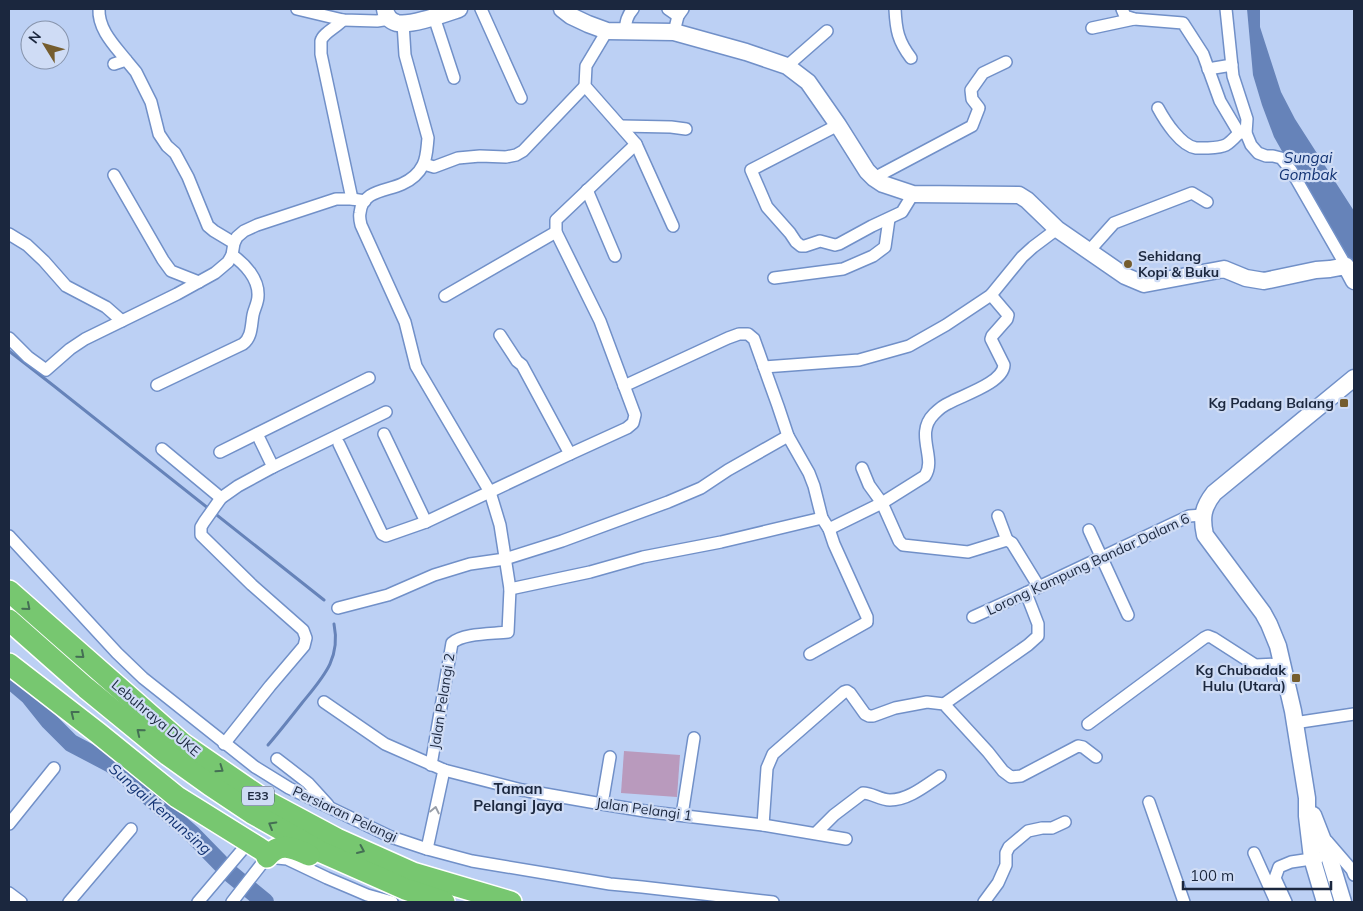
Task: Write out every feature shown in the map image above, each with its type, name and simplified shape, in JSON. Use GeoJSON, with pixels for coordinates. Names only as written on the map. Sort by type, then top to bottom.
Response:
{"type":"FeatureCollection","features":[{"type":"Feature","properties":{"kind":"highway","name":"Lebuhraya DUKE"},"geometry":{"type":"LineString","coordinates":[[9,591],[183,744],[266,801],[337,839],[413,873],[511,902]]}},
{"type":"Feature","properties":{"kind":"highway","name":"Lebuhraya DUKE"},"geometry":{"type":"LineString","coordinates":[[9,620],[86,688],[168,755],[252,813],[398,896],[444,902]]}},
{"type":"Feature","properties":{"kind":"highway"},"geometry":{"type":"LineString","coordinates":[[9,664],[177,797],[265,852],[261,865]]}},
{"type":"Feature","properties":{"kind":"highway"},"geometry":{"type":"LineString","coordinates":[[261,865],[271,852],[277,848],[299,850],[380,888],[396,892],[398,896]]}},
{"type":"Feature","properties":{"kind":"street"},"geometry":{"type":"LineString","coordinates":[[99,9],[106,35],[136,72],[151,102],[158,134],[175,153],[188,177],[208,226],[233,249],[247,267],[258,288],[258,298],[253,312],[248,340],[156,385]]}},
{"type":"Feature","properties":{"kind":"street"},"geometry":{"type":"LineString","coordinates":[[297,9],[343,20],[377,21],[393,17],[434,17],[458,9]]}},
{"type":"Feature","properties":{"kind":"street"},"geometry":{"type":"LineString","coordinates":[[481,9],[521,98]]}},
{"type":"Feature","properties":{"kind":"street"},"geometry":{"type":"LineString","coordinates":[[562,9],[571,16],[607,31],[626,31],[678,19]]}},
{"type":"Feature","properties":{"kind":"street"},"geometry":{"type":"LineString","coordinates":[[626,31],[628,14],[633,9]]}},
{"type":"Feature","properties":{"kind":"street"},"geometry":{"type":"LineString","coordinates":[[668,9],[678,19],[746,52],[787,66],[808,82],[867,171],[883,184],[913,194],[1019,195],[1027,200],[1057,229],[1125,276],[1144,284],[1224,269],[1246,278],[1264,282],[1316,270],[1346,266]]}},
{"type":"Feature","properties":{"kind":"street"},"geometry":{"type":"LineString","coordinates":[[895,9],[897,35],[903,48],[911,58]]}},
{"type":"Feature","properties":{"kind":"street"},"geometry":{"type":"LineString","coordinates":[[1122,9],[1125,16],[1134,20]]}},
{"type":"Feature","properties":{"kind":"street"},"geometry":{"type":"LineString","coordinates":[[1158,108],[1164,120],[1183,142],[1195,148],[1228,145],[1242,133],[1247,119],[1233,76],[1226,9]]}},
{"type":"Feature","properties":{"kind":"street"},"geometry":{"type":"LineString","coordinates":[[393,17],[428,138],[427,150],[424,164],[417,174],[402,184],[377,191],[365,201],[360,212],[361,225],[405,322],[416,366],[490,492],[500,525],[510,589],[590,572],[643,557],[721,542],[822,518]]}},
{"type":"Feature","properties":{"kind":"street"},"geometry":{"type":"LineString","coordinates":[[434,17],[454,78]]}},
{"type":"Feature","properties":{"kind":"street"},"geometry":{"type":"LineString","coordinates":[[343,20],[321,39],[321,54],[352,199]]}},
{"type":"Feature","properties":{"kind":"street"},"geometry":{"type":"LineString","coordinates":[[1092,28],[1134,20],[1183,23],[1203,54],[1220,101],[1258,153],[1281,158],[1291,170],[1354,281]]}},
{"type":"Feature","properties":{"kind":"street"},"geometry":{"type":"LineString","coordinates":[[424,164],[434,167],[458,158],[516,156],[523,151],[585,86],[586,66],[607,31]]}},
{"type":"Feature","properties":{"kind":"street"},"geometry":{"type":"LineString","coordinates":[[787,66],[827,31]]}},
{"type":"Feature","properties":{"kind":"street"},"geometry":{"type":"LineString","coordinates":[[114,64],[126,60]]}},
{"type":"Feature","properties":{"kind":"street"},"geometry":{"type":"LineString","coordinates":[[874,178],[972,126],[979,108],[972,99],[971,90],[983,73],[1006,62]]}},
{"type":"Feature","properties":{"kind":"street"},"geometry":{"type":"LineString","coordinates":[[1208,69],[1232,66]]}},
{"type":"Feature","properties":{"kind":"street"},"geometry":{"type":"LineString","coordinates":[[585,86],[636,144],[673,226]]}},
{"type":"Feature","properties":{"kind":"street"},"geometry":{"type":"LineString","coordinates":[[838,125],[753,168],[751,172],[767,207],[796,242],[801,246],[820,240],[835,245],[839,244],[902,212],[913,194]]}},
{"type":"Feature","properties":{"kind":"street"},"geometry":{"type":"LineString","coordinates":[[621,126],[671,127],[686,130]]}},
{"type":"Feature","properties":{"kind":"street"},"geometry":{"type":"LineString","coordinates":[[339,444],[382,534],[386,536],[426,522],[627,428],[633,423],[635,415],[600,321],[556,232],[556,220],[636,144]]}},
{"type":"Feature","properties":{"kind":"street"},"geometry":{"type":"LineString","coordinates":[[114,175],[171,271],[199,282]]}},
{"type":"Feature","properties":{"kind":"street"},"geometry":{"type":"LineString","coordinates":[[588,190],[615,256]]}},
{"type":"Feature","properties":{"kind":"street"},"geometry":{"type":"LineString","coordinates":[[1088,251],[1114,223],[1192,193],[1208,202]]}},
{"type":"Feature","properties":{"kind":"street"},"geometry":{"type":"LineString","coordinates":[[9,338],[28,357],[46,370],[70,349],[85,339],[199,282],[221,268],[228,262],[237,237],[244,231],[336,199],[365,201]]}},
{"type":"Feature","properties":{"kind":"street"},"geometry":{"type":"LineString","coordinates":[[774,278],[843,269],[873,256],[886,247],[889,219]]}},
{"type":"Feature","properties":{"kind":"street"},"geometry":{"type":"LineString","coordinates":[[764,367],[859,360],[909,346],[946,326],[991,295],[1027,252],[1057,229]]}},
{"type":"Feature","properties":{"kind":"street"},"geometry":{"type":"LineString","coordinates":[[445,296],[556,232]]}},
{"type":"Feature","properties":{"kind":"street"},"geometry":{"type":"LineString","coordinates":[[9,234],[27,245],[66,286],[106,307],[122,321]]}},
{"type":"Feature","properties":{"kind":"street"},"geometry":{"type":"LineString","coordinates":[[829,529],[882,503],[925,476],[929,466],[925,436],[926,428],[932,415],[948,403],[984,387],[1004,370],[1004,365],[991,339],[1008,319],[1008,315],[991,295]]}},
{"type":"Feature","properties":{"kind":"street"},"geometry":{"type":"LineString","coordinates":[[624,386],[739,334],[748,334],[754,339],[788,436],[809,473],[822,518],[829,529],[868,620],[810,654]]}},
{"type":"Feature","properties":{"kind":"street"},"geometry":{"type":"LineString","coordinates":[[500,336],[522,366],[570,454]]}},
{"type":"Feature","properties":{"kind":"street"},"geometry":{"type":"LineString","coordinates":[[220,452],[369,378]]}},
{"type":"Feature","properties":{"kind":"street"},"geometry":{"type":"LineString","coordinates":[[1326,902],[1312,858],[1307,798],[1298,738],[1278,646],[1263,612],[1205,535],[1203,515],[1207,502],[1214,492],[1354,378]]}},
{"type":"Feature","properties":{"kind":"street"},"geometry":{"type":"LineString","coordinates":[[224,744],[304,646],[306,638],[303,630],[252,585],[201,535],[201,527],[219,500],[238,486],[386,412]]}},
{"type":"Feature","properties":{"kind":"street"},"geometry":{"type":"LineString","coordinates":[[257,434],[273,467]]}},
{"type":"Feature","properties":{"kind":"street"},"geometry":{"type":"LineString","coordinates":[[384,434],[426,522]]}},
{"type":"Feature","properties":{"kind":"street"},"geometry":{"type":"LineString","coordinates":[[338,608],[388,595],[434,575],[470,564],[506,559],[562,541],[701,488],[728,470],[788,436]]}},
{"type":"Feature","properties":{"kind":"street"},"geometry":{"type":"LineString","coordinates":[[162,449],[219,500]]}},
{"type":"Feature","properties":{"kind":"street"},"geometry":{"type":"LineString","coordinates":[[862,468],[869,485],[882,503],[899,541],[903,545],[968,552],[1007,540]]}},
{"type":"Feature","properties":{"kind":"street","name":"Lorong Kampung Bandar Dalam 6"},"geometry":{"type":"LineString","coordinates":[[972,617],[1189,516],[1203,515]]}},
{"type":"Feature","properties":{"kind":"street"},"geometry":{"type":"LineString","coordinates":[[998,516],[1007,540],[1012,544],[1039,587]]}},
{"type":"Feature","properties":{"kind":"street"},"geometry":{"type":"LineString","coordinates":[[1089,530],[1128,615]]}},
{"type":"Feature","properties":{"kind":"street","name":"Persiaran Pelangi"},"geometry":{"type":"LineString","coordinates":[[9,536],[117,654],[143,678],[254,768],[333,810],[391,837],[427,850],[472,861],[610,884],[773,902]]}},
{"type":"Feature","properties":{"kind":"street","name":"Jalan Pelangi 2"},"geometry":{"type":"LineString","coordinates":[[431,765],[452,643],[461,638],[508,632],[510,589]]}},
{"type":"Feature","properties":{"kind":"street"},"geometry":{"type":"LineString","coordinates":[[944,704],[1038,636],[1038,624],[1026,593]]}},
{"type":"Feature","properties":{"kind":"street"},"geometry":{"type":"LineString","coordinates":[[1088,724],[1208,636],[1255,664],[1282,664]]}},
{"type":"Feature","properties":{"kind":"street"},"geometry":{"type":"LineString","coordinates":[[762,825],[766,768],[773,754],[847,691],[865,714],[869,716],[895,708],[927,702],[944,704],[1003,771],[1011,777],[1021,776],[1078,746],[1096,757]]}},
{"type":"Feature","properties":{"kind":"street","name":"Jalan Pelangi 1"},"geometry":{"type":"LineString","coordinates":[[324,702],[385,744],[444,770],[522,790],[602,804],[846,838]]}},
{"type":"Feature","properties":{"kind":"street"},"geometry":{"type":"LineString","coordinates":[[1294,723],[1354,714]]}},
{"type":"Feature","properties":{"kind":"street"},"geometry":{"type":"LineString","coordinates":[[682,815],[694,738]]}},
{"type":"Feature","properties":{"kind":"street"},"geometry":{"type":"LineString","coordinates":[[602,804],[610,757]]}},
{"type":"Feature","properties":{"kind":"street"},"geometry":{"type":"LineString","coordinates":[[277,759],[308,783],[333,810]]}},
{"type":"Feature","properties":{"kind":"street"},"geometry":{"type":"LineString","coordinates":[[9,824],[54,768]]}},
{"type":"Feature","properties":{"kind":"street"},"geometry":{"type":"LineString","coordinates":[[427,850],[444,770]]}},
{"type":"Feature","properties":{"kind":"street"},"geometry":{"type":"LineString","coordinates":[[816,833],[834,814],[863,793],[889,800],[909,796],[940,776]]}},
{"type":"Feature","properties":{"kind":"street"},"geometry":{"type":"LineString","coordinates":[[1307,798],[1347,900]]}},
{"type":"Feature","properties":{"kind":"street"},"geometry":{"type":"LineString","coordinates":[[1149,802],[1184,902]]}},
{"type":"Feature","properties":{"kind":"street"},"geometry":{"type":"LineString","coordinates":[[984,902],[998,883],[1006,865],[1006,852],[1009,847],[1028,831],[1052,828],[1065,822]]}},
{"type":"Feature","properties":{"kind":"street"},"geometry":{"type":"LineString","coordinates":[[69,902],[131,829]]}},
{"type":"Feature","properties":{"kind":"street"},"geometry":{"type":"LineString","coordinates":[[1321,834],[1352,870],[1354,876]]}},
{"type":"Feature","properties":{"kind":"street"},"geometry":{"type":"LineString","coordinates":[[198,902],[243,849]]}},
{"type":"Feature","properties":{"kind":"street"},"geometry":{"type":"LineString","coordinates":[[1254,853],[1276,902]]}},
{"type":"Feature","properties":{"kind":"street"},"geometry":{"type":"LineString","coordinates":[[1286,902],[1275,878],[1279,868],[1291,862],[1329,856]]}},
{"type":"Feature","properties":{"kind":"street"},"geometry":{"type":"LineString","coordinates":[[233,901],[261,865]]}},
{"type":"Feature","properties":{"kind":"street"},"geometry":{"type":"LineString","coordinates":[[9,893],[21,902]]}},
{"type":"Feature","properties":{"kind":"shaded area"},"geometry":{"type":"Polygon","coordinates":[[[624,751],[680,755],[677,797],[621,793],[624,751]]]}},
{"type":"Feature","properties":{"kind":"water","name":"Sungai Gombak"},"geometry":{"type":"Polygon","coordinates":[[[1247,9],[1260,9],[1260,27],[1281,92],[1295,119],[1354,211],[1354,266],[1296,176],[1274,137],[1253,75],[1247,9]]]}},
{"type":"Feature","properties":{"kind":"waterway"},"geometry":{"type":"LineString","coordinates":[[9,351],[324,600]]}},
{"type":"Feature","properties":{"kind":"waterway"},"geometry":{"type":"LineString","coordinates":[[268,745],[317,685],[328,667],[335,647],[334,624]]}},
{"type":"Feature","properties":{"kind":"waterway","name":"Sungai Kemunsing"},"geometry":{"type":"LineString","coordinates":[[9,679],[29,696],[49,721],[71,743],[111,764],[192,834],[231,874],[265,902]]}},
{"type":"Feature","properties":{"kind":"place","name":"Sehidang Kopi & Buku"},"geometry":{"type":"Point","coordinates":[1128,264]}},
{"type":"Feature","properties":{"kind":"place","name":"Kg Padang Balang"},"geometry":{"type":"Point","coordinates":[1344,403]}},
{"type":"Feature","properties":{"kind":"place","name":"Kg Chubadak Hulu (Utara)"},"geometry":{"type":"Point","coordinates":[1296,678]}},
{"type":"Feature","properties":{"kind":"district","name":"Taman Pelangi Jaya"},"geometry":{"type":"Point","coordinates":[518,798]}}]}
